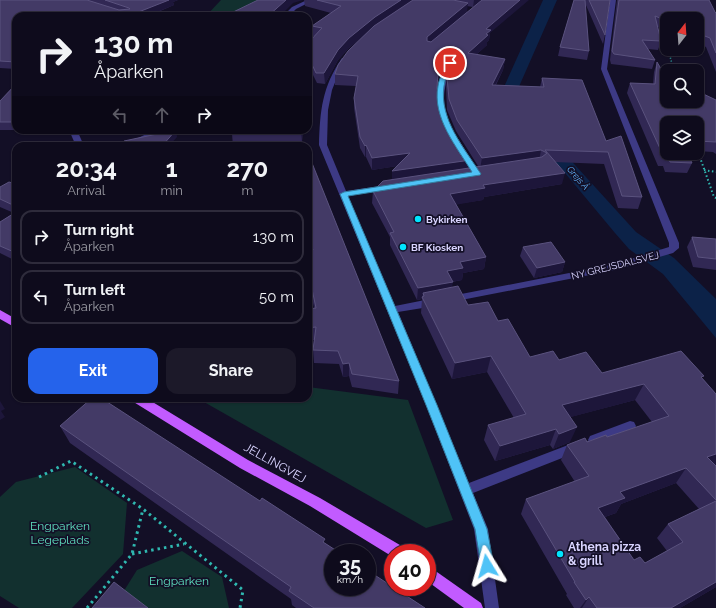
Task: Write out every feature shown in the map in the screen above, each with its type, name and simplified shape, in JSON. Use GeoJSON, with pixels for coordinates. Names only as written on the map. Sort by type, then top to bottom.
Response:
{"type":"FeatureCollection","features":[{"type":"Feature","properties":{"kind":"main road"},"geometry":{"type":"LineString","coordinates":[[0,314],[12,322]]}},
{"type":"Feature","properties":{"kind":"main road","name":"JELLINGVEJ"},"geometry":{"type":"LineString","coordinates":[[143,402],[244,464],[315,502],[385,544]]}},
{"type":"Feature","properties":{"kind":"main road"},"geometry":{"type":"LineString","coordinates":[[436,579],[476,608]]}},
{"type":"Feature","properties":{"kind":"street"},"geometry":{"type":"LineString","coordinates":[[290,12],[294,8],[311,0]]}},
{"type":"Feature","properties":{"kind":"street","name":"NY GREJSDALSVEJ"},"geometry":{"type":"LineString","coordinates":[[391,310],[585,273],[642,260],[670,251],[674,248],[674,243],[604,69],[613,0]]}},
{"type":"Feature","properties":{"kind":"street"},"geometry":{"type":"LineString","coordinates":[[351,50],[336,70],[327,89],[324,113],[324,145],[481,529],[492,608]]}},
{"type":"Feature","properties":{"kind":"street"},"geometry":{"type":"LineString","coordinates":[[447,125],[442,113],[440,97],[441,85],[450,63]]}},
{"type":"Feature","properties":{"kind":"street"},"geometry":{"type":"LineString","coordinates":[[134,142],[152,134]]}},
{"type":"Feature","properties":{"kind":"street"},"geometry":{"type":"LineString","coordinates":[[344,194],[398,186]]}},
{"type":"Feature","properties":{"kind":"street"},"geometry":{"type":"LineString","coordinates":[[466,490],[630,426]]}},
{"type":"Feature","properties":{"kind":"path"},"geometry":{"type":"LineString","coordinates":[[656,30],[660,34]]}},
{"type":"Feature","properties":{"kind":"path"},"geometry":{"type":"LineString","coordinates":[[701,160],[714,197],[716,198]]}},
{"type":"Feature","properties":{"kind":"path"},"geometry":{"type":"LineString","coordinates":[[704,170],[716,172]]}},
{"type":"Feature","properties":{"kind":"path"},"geometry":{"type":"LineString","coordinates":[[39,477],[72,461],[143,509],[243,590],[240,608]]}},
{"type":"Feature","properties":{"kind":"path"},"geometry":{"type":"LineString","coordinates":[[87,608],[132,554],[143,509]]}},
{"type":"Feature","properties":{"kind":"path"},"geometry":{"type":"LineString","coordinates":[[132,554],[185,544]]}},
{"type":"Feature","properties":{"kind":"green space"},"geometry":{"type":"Polygon","coordinates":[[[221,0],[261,0],[246,12],[210,12],[221,0]]]}},
{"type":"Feature","properties":{"kind":"green space"},"geometry":{"type":"Polygon","coordinates":[[[312,388],[408,400],[453,520],[426,528],[204,402],[312,402],[312,388]]]}},
{"type":"Feature","properties":{"kind":"green space","name":"Engparken Legeplads"},"geometry":{"type":"Polygon","coordinates":[[[75,467],[127,503],[123,554],[72,608],[19,608],[0,596],[0,497],[16,482],[75,467]]]}},
{"type":"Feature","properties":{"kind":"green space","name":"Engparken"},"geometry":{"type":"Polygon","coordinates":[[[182,551],[222,577],[229,608],[141,608],[122,594],[137,570],[182,551]]]}},
{"type":"Feature","properties":{"kind":"water","name":"Grejs Å"},"geometry":{"type":"Polygon","coordinates":[[[543,0],[557,0],[514,98],[636,232],[674,258],[716,299],[716,338],[663,274],[629,249],[560,167],[515,135],[504,87],[543,0]]]}},
{"type":"Feature","properties":{"kind":"building"},"geometry":{"type":"Polygon","coordinates":[[[0,0],[87,0],[119,10],[130,9],[105,0],[169,0],[139,12],[12,12],[12,62],[0,61],[0,0]]]}},
{"type":"Feature","properties":{"kind":"building"},"geometry":{"type":"Polygon","coordinates":[[[258,0],[286,0],[272,12],[233,12],[258,0]]]}},
{"type":"Feature","properties":{"kind":"building"},"geometry":{"type":"Polygon","coordinates":[[[317,0],[401,0],[375,17],[349,38],[338,50],[324,73],[316,73],[312,64],[312,39],[322,28],[312,26],[341,6],[317,0]]]}},
{"type":"Feature","properties":{"kind":"building"},"geometry":{"type":"Polygon","coordinates":[[[413,0],[453,0],[468,3],[427,37],[427,41],[431,42],[482,0],[520,0],[486,29],[491,30],[486,34],[488,35],[468,53],[505,59],[492,85],[544,87],[542,78],[582,80],[606,141],[621,136],[642,197],[622,196],[608,152],[545,150],[565,173],[483,185],[485,188],[450,194],[486,257],[460,262],[463,268],[447,271],[453,282],[418,288],[390,233],[394,232],[373,191],[383,181],[542,157],[547,153],[541,150],[482,158],[457,120],[449,99],[447,77],[455,53],[451,50],[446,52],[438,73],[437,88],[439,100],[447,122],[471,160],[392,171],[410,153],[372,158],[366,145],[365,146],[360,137],[354,98],[358,76],[335,74],[338,65],[348,51],[374,26],[413,0]]]}},
{"type":"Feature","properties":{"kind":"building"},"geometry":{"type":"Polygon","coordinates":[[[574,0],[585,0],[589,51],[560,47],[574,0]]]}},
{"type":"Feature","properties":{"kind":"building"},"geometry":{"type":"Polygon","coordinates":[[[589,0],[610,0],[605,35],[589,0]]]}},
{"type":"Feature","properties":{"kind":"building"},"geometry":{"type":"Polygon","coordinates":[[[619,0],[709,0],[716,13],[716,53],[710,38],[704,36],[704,12],[660,12],[660,18],[655,16],[660,41],[642,40],[655,60],[614,54],[612,51],[619,0]]]}},
{"type":"Feature","properties":{"kind":"building"},"geometry":{"type":"Polygon","coordinates":[[[657,62],[660,67],[660,108],[704,108],[704,94],[716,100],[716,142],[704,141],[704,116],[660,116],[660,148],[630,83],[655,84],[657,62]]]}},
{"type":"Feature","properties":{"kind":"building"},"geometry":{"type":"Polygon","coordinates":[[[12,88],[12,122],[0,122],[0,101],[12,88]]]}},
{"type":"Feature","properties":{"kind":"building"},"geometry":{"type":"Polygon","coordinates":[[[157,134],[172,134],[166,142],[123,142],[157,134]]]}},
{"type":"Feature","properties":{"kind":"building"},"geometry":{"type":"Polygon","coordinates":[[[669,160],[690,160],[692,163],[670,162],[669,160]]]}},
{"type":"Feature","properties":{"kind":"building"},"geometry":{"type":"Polygon","coordinates":[[[312,163],[399,381],[352,374],[349,363],[343,364],[338,351],[313,350],[316,327],[312,328],[312,308],[316,308],[312,289],[312,163]]]}},
{"type":"Feature","properties":{"kind":"building"},"geometry":{"type":"Polygon","coordinates":[[[9,182],[12,183],[12,205],[0,199],[0,187],[9,182]]]}},
{"type":"Feature","properties":{"kind":"building"},"geometry":{"type":"Polygon","coordinates":[[[12,214],[12,251],[0,246],[0,222],[12,214]]]}},
{"type":"Feature","properties":{"kind":"building"},"geometry":{"type":"Polygon","coordinates":[[[692,237],[716,239],[716,259],[698,257],[692,237]]]}},
{"type":"Feature","properties":{"kind":"building"},"geometry":{"type":"Polygon","coordinates":[[[551,242],[565,262],[537,268],[523,247],[551,242]]]}},
{"type":"Feature","properties":{"kind":"building"},"geometry":{"type":"Polygon","coordinates":[[[458,286],[468,305],[488,302],[498,321],[508,319],[530,357],[553,351],[559,360],[586,352],[602,373],[681,351],[704,376],[701,377],[716,394],[716,454],[707,457],[716,466],[716,500],[686,468],[620,492],[625,498],[598,508],[634,560],[640,557],[645,563],[683,542],[668,524],[716,501],[716,582],[671,608],[597,608],[589,597],[586,600],[526,499],[589,476],[567,445],[585,438],[587,442],[606,435],[607,437],[669,416],[644,384],[562,405],[577,427],[559,434],[556,429],[500,446],[488,425],[526,414],[491,356],[455,363],[422,297],[424,296],[423,293],[458,286]]]}},
{"type":"Feature","properties":{"kind":"building"},"geometry":{"type":"Polygon","coordinates":[[[87,402],[107,402],[260,501],[262,498],[325,539],[323,542],[326,544],[324,544],[324,596],[376,596],[376,576],[384,581],[384,596],[407,596],[425,608],[314,608],[289,591],[291,587],[60,426],[87,402]]]}},
{"type":"Feature","properties":{"kind":"building"},"geometry":{"type":"Polygon","coordinates":[[[114,582],[148,608],[92,608],[114,582]]]}},
{"type":"Feature","properties":{"kind":"place","name":"Bykirken"},"geometry":{"type":"Point","coordinates":[418,219]}},
{"type":"Feature","properties":{"kind":"place","name":"BF Kiosken"},"geometry":{"type":"Point","coordinates":[403,247]}},
{"type":"Feature","properties":{"kind":"place","name":"Athena pizza & grill"},"geometry":{"type":"Point","coordinates":[560,554]}},
{"type":"Feature","properties":{"kind":"route"},"geometry":{"type":"LineString","coordinates":[[450,63],[441,85],[440,97],[442,113],[450,131],[477,174],[344,194],[391,310],[432,405],[481,529],[486,552],[487,566]]}}]}
